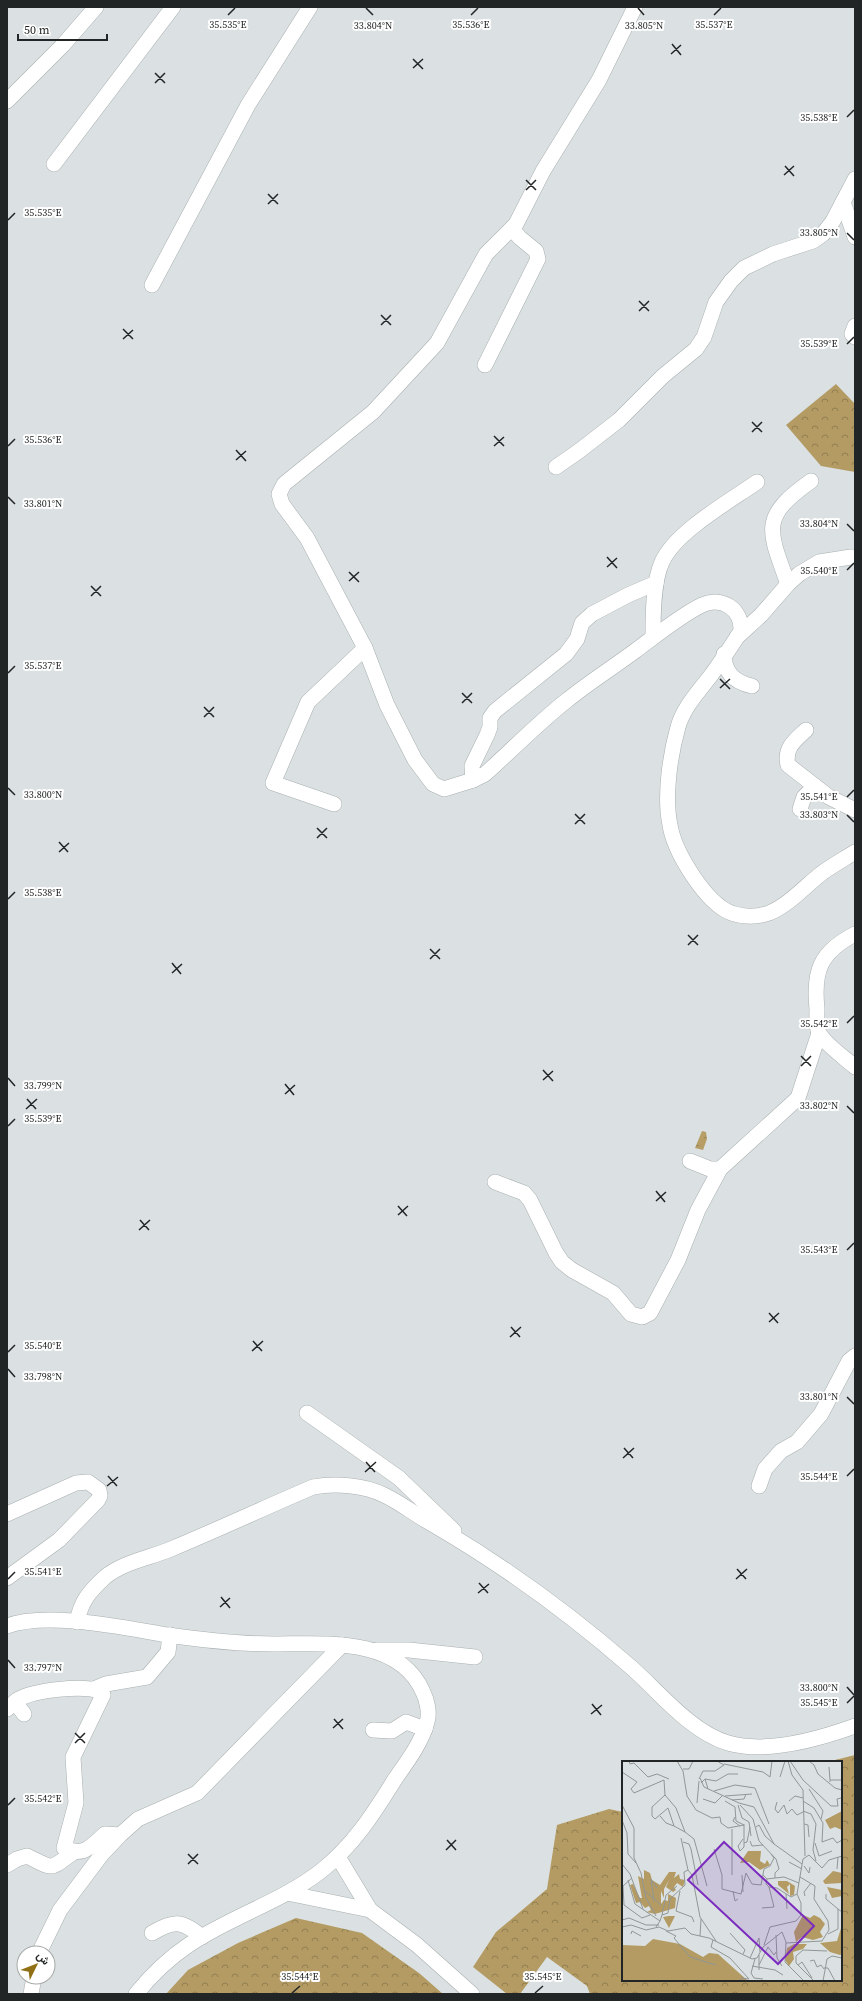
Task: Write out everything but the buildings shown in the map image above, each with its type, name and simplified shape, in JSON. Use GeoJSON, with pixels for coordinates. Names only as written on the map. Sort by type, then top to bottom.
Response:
{"type":"FeatureCollection","features":[{"type":"Feature","properties":{"kind":"street"},"geometry":{"type":"LineString","coordinates":[[7,101],[63,45],[96,7]]}},
{"type":"Feature","properties":{"kind":"street"},"geometry":{"type":"LineString","coordinates":[[54,164],[173,7]]}},
{"type":"Feature","properties":{"kind":"street"},"geometry":{"type":"LineString","coordinates":[[152,285],[248,105],[310,7]]}},
{"type":"Feature","properties":{"kind":"street"},"geometry":{"type":"LineString","coordinates":[[635,7],[599,80],[543,171],[512,229],[486,254],[437,343],[373,412],[284,484],[279,494],[282,504],[307,538],[365,648],[390,711],[405,742],[423,772],[433,784],[444,789],[473,780],[485,774],[566,700],[653,637],[702,605],[717,602],[730,606],[734,610],[741,624],[741,631],[724,654],[713,673],[685,710],[678,726],[669,781],[668,805],[670,825],[675,845],[682,861],[709,894],[724,909],[738,915],[752,916],[769,913],[788,902],[822,873],[855,852]]}},
{"type":"Feature","properties":{"kind":"street"},"geometry":{"type":"LineString","coordinates":[[556,467],[619,420],[663,376],[696,349],[704,337],[716,302],[731,281],[744,268],[773,254],[802,246],[818,238],[827,229],[855,179]]}},
{"type":"Feature","properties":{"kind":"street"},"geometry":{"type":"LineString","coordinates":[[843,202],[855,237]]}},
{"type":"Feature","properties":{"kind":"street"},"geometry":{"type":"LineString","coordinates":[[485,365],[538,259],[536,251],[520,238],[512,229]]}},
{"type":"Feature","properties":{"kind":"street"},"geometry":{"type":"LineString","coordinates":[[855,326],[852,334],[855,337]]}},
{"type":"Feature","properties":{"kind":"street"},"geometry":{"type":"LineString","coordinates":[[788,584],[776,548],[772,532],[772,523],[774,516],[782,504],[811,481]]}},
{"type":"Feature","properties":{"kind":"street"},"geometry":{"type":"LineString","coordinates":[[653,637],[656,583],[661,563],[666,554],[685,534],[757,482]]}},
{"type":"Feature","properties":{"kind":"street"},"geometry":{"type":"LineString","coordinates":[[737,637],[761,615],[788,584],[799,574],[819,562],[851,557]]}},
{"type":"Feature","properties":{"kind":"street"},"geometry":{"type":"LineString","coordinates":[[473,780],[472,766],[487,735],[490,727],[490,718],[495,711],[566,654],[577,639],[582,623],[592,614],[628,595],[656,583]]}},
{"type":"Feature","properties":{"kind":"street"},"geometry":{"type":"LineString","coordinates":[[334,804],[273,783],[308,702],[365,648]]}},
{"type":"Feature","properties":{"kind":"street"},"geometry":{"type":"LineString","coordinates":[[724,654],[724,665],[730,675],[752,686]]}},
{"type":"Feature","properties":{"kind":"street"},"geometry":{"type":"LineString","coordinates":[[806,730],[794,741],[788,750],[786,757],[788,765],[829,797],[855,810]]}},
{"type":"Feature","properties":{"kind":"street"},"geometry":{"type":"LineString","coordinates":[[800,809],[804,797],[814,786]]}},
{"type":"Feature","properties":{"kind":"street"},"geometry":{"type":"LineString","coordinates":[[495,1182],[524,1193],[530,1200],[556,1253],[562,1262],[572,1270],[614,1293],[631,1314],[642,1317],[650,1313],[678,1260],[698,1210],[720,1170],[798,1098],[819,1033],[815,988],[820,967],[824,957],[832,949],[855,934]]}},
{"type":"Feature","properties":{"kind":"street"},"geometry":{"type":"LineString","coordinates":[[819,1033],[838,1053],[855,1067]]}},
{"type":"Feature","properties":{"kind":"street"},"geometry":{"type":"LineString","coordinates":[[690,1161],[710,1169],[720,1170]]}},
{"type":"Feature","properties":{"kind":"street"},"geometry":{"type":"LineString","coordinates":[[759,1486],[765,1469],[781,1451],[797,1442],[821,1414],[849,1361],[855,1356]]}},
{"type":"Feature","properties":{"kind":"street"},"geometry":{"type":"LineString","coordinates":[[307,1413],[399,1478],[441,1517],[466,1544]]}},
{"type":"Feature","properties":{"kind":"street"},"geometry":{"type":"LineString","coordinates":[[7,1514],[76,1483],[88,1482],[100,1490],[98,1500],[59,1540],[7,1578]]}},
{"type":"Feature","properties":{"kind":"street"},"geometry":{"type":"LineString","coordinates":[[77,1622],[80,1606],[86,1596],[105,1577],[118,1568],[171,1549],[288,1498],[326,1485],[358,1487],[384,1494],[466,1544],[584,1628],[634,1670],[683,1716],[722,1740],[739,1745],[773,1746],[855,1726]]}},
{"type":"Feature","properties":{"kind":"street"},"geometry":{"type":"LineString","coordinates":[[7,1626],[15,1623],[36,1621],[97,1623],[170,1635],[247,1644],[342,1645],[376,1650],[409,1650],[475,1657]]}},
{"type":"Feature","properties":{"kind":"street"},"geometry":{"type":"LineString","coordinates":[[15,1708],[20,1698],[42,1691],[94,1689],[106,1684],[147,1677],[168,1652],[170,1635]]}},
{"type":"Feature","properties":{"kind":"street"},"geometry":{"type":"LineString","coordinates":[[43,1945],[60,1910],[102,1854],[120,1835],[138,1819],[197,1793],[342,1645]]}},
{"type":"Feature","properties":{"kind":"street"},"geometry":{"type":"LineString","coordinates":[[136,1994],[152,1974],[168,1960],[202,1936],[287,1893],[320,1872],[338,1857],[365,1825],[402,1770],[428,1719],[425,1696],[420,1685],[412,1674],[398,1663],[376,1650]]}},
{"type":"Feature","properties":{"kind":"street"},"geometry":{"type":"LineString","coordinates":[[94,1689],[102,1695],[73,1757],[76,1803],[64,1848],[74,1852],[85,1851],[105,1834],[120,1835]]}},
{"type":"Feature","properties":{"kind":"street"},"geometry":{"type":"LineString","coordinates":[[373,1730],[392,1731],[406,1722],[424,1729]]}},
{"type":"Feature","properties":{"kind":"street"},"geometry":{"type":"LineString","coordinates":[[7,1865],[17,1859],[27,1856],[50,1867],[58,1866],[74,1852]]}},
{"type":"Feature","properties":{"kind":"street"},"geometry":{"type":"LineString","coordinates":[[338,1857],[370,1910],[417,1945],[472,1994]]}},
{"type":"Feature","properties":{"kind":"street"},"geometry":{"type":"LineString","coordinates":[[287,1893],[370,1910]]}},
{"type":"Feature","properties":{"kind":"street"},"geometry":{"type":"LineString","coordinates":[[152,1933],[166,1925],[181,1923],[190,1926],[202,1936]]}},
{"type":"Feature","properties":{"kind":"green space"},"geometry":{"type":"Polygon","coordinates":[[[836,384],[855,404],[855,472],[821,466],[786,425],[836,384]]]}},
{"type":"Feature","properties":{"kind":"green space"},"geometry":{"type":"Polygon","coordinates":[[[855,1755],[855,1994],[590,1994],[587,1986],[547,1957],[520,1994],[507,1994],[473,1967],[496,1932],[547,1889],[557,1825],[609,1809],[622,1812],[622,1981],[842,1981],[842,1761],[831,1761],[855,1755]]]}},
{"type":"Feature","properties":{"kind":"green space"},"geometry":{"type":"Polygon","coordinates":[[[296,1918],[362,1933],[419,1973],[443,1994],[166,1994],[188,1970],[238,1943],[296,1918]]]}},
{"type":"Feature","properties":{"kind":"water"},"geometry":{"type":"Polygon","coordinates":[[[702,1131],[706,1132],[707,1139],[703,1150],[695,1148],[702,1131]]]}}]}
